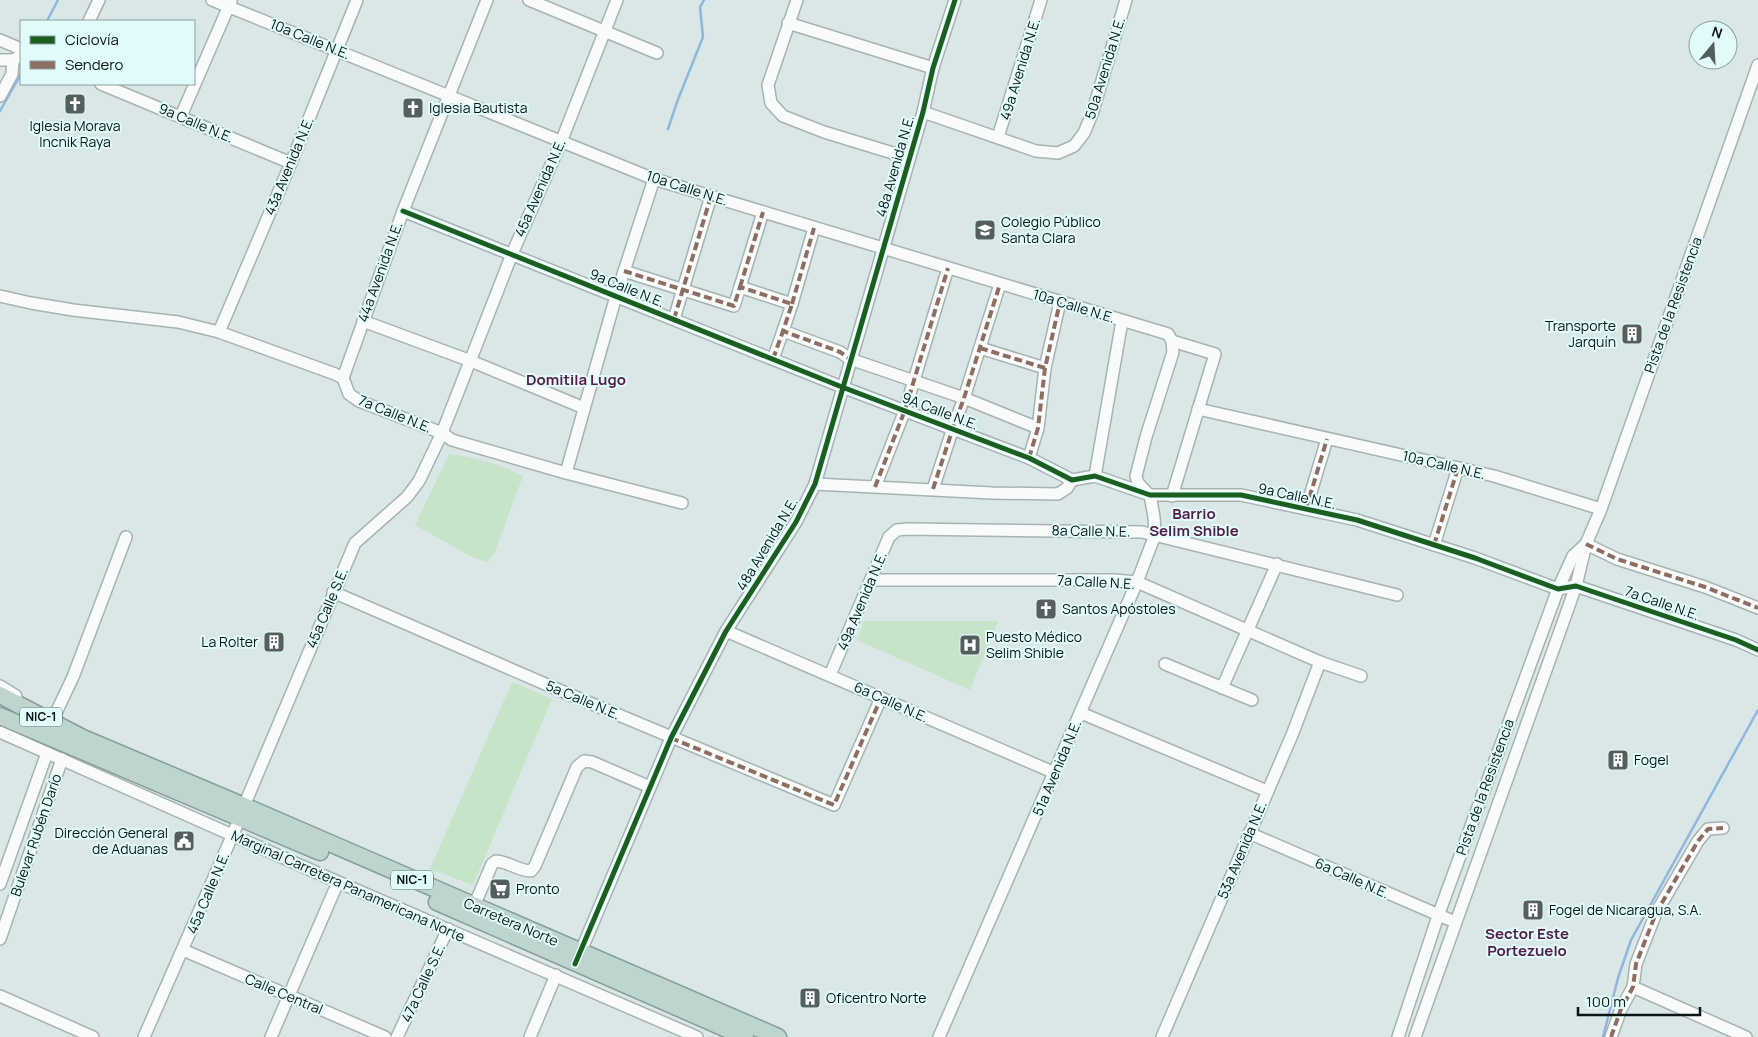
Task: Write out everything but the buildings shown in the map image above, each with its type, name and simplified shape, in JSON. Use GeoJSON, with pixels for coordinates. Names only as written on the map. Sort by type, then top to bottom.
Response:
{"type":"FeatureCollection","features":[{"type":"Feature","properties":{"kind":"highway","name":"NIC-1"},"geometry":{"type":"LineString","coordinates":[[0,696],[83,738],[242,812]]}},
{"type":"Feature","properties":{"kind":"highway","name":"NIC-1"},"geometry":{"type":"LineString","coordinates":[[0,716],[242,812]]}},
{"type":"Feature","properties":{"kind":"highway","name":"Carretera Norte"},"geometry":{"type":"LineString","coordinates":[[242,812],[474,906],[693,1015],[745,1037]]}},
{"type":"Feature","properties":{"kind":"highway","name":"Carretera Norte"},"geometry":{"type":"LineString","coordinates":[[242,812],[578,958],[778,1037]]}},
{"type":"Feature","properties":{"kind":"highway"},"geometry":{"type":"LineString","coordinates":[[693,1015],[721,1037]]}},
{"type":"Feature","properties":{"kind":"street"},"geometry":{"type":"LineString","coordinates":[[89,20],[99,0]]}},
{"type":"Feature","properties":{"kind":"street","name":"10a Calle N.E."},"geometry":{"type":"LineString","coordinates":[[212,0],[230,3],[449,97],[654,179],[1168,334],[1172,341],[1215,354],[1198,409],[1494,476],[1601,509]]}},
{"type":"Feature","properties":{"kind":"street","name":"43a Avenida N.E."},"geometry":{"type":"LineString","coordinates":[[219,332],[291,163],[357,0]]}},
{"type":"Feature","properties":{"kind":"street","name":"44a Avenida N.E."},"geometry":{"type":"LineString","coordinates":[[343,378],[403,211],[487,0]]}},
{"type":"Feature","properties":{"kind":"street"},"geometry":{"type":"LineString","coordinates":[[529,0],[657,53]]}},
{"type":"Feature","properties":{"kind":"street","name":"45a Avenida N.E."},"geometry":{"type":"LineString","coordinates":[[442,432],[512,254],[561,142],[617,0]]}},
{"type":"Feature","properties":{"kind":"street"},"geometry":{"type":"LineString","coordinates":[[797,0],[768,85],[771,103],[783,116],[824,132],[909,158]]}},
{"type":"Feature","properties":{"kind":"street","name":"48a Avenida N.E."},"geometry":{"type":"LineString","coordinates":[[578,958],[671,738],[726,631],[796,522],[815,484],[923,112],[933,68],[955,0]]}},
{"type":"Feature","properties":{"kind":"street","name":"49a Avenida N.E."},"geometry":{"type":"LineString","coordinates":[[998,138],[1041,0]]}},
{"type":"Feature","properties":{"kind":"street","name":"50a Avenida N.E."},"geometry":{"type":"LineString","coordinates":[[998,138],[1036,152],[1058,153],[1074,146],[1087,127],[1092,114],[1126,0]]}},
{"type":"Feature","properties":{"kind":"street"},"geometry":{"type":"LineString","coordinates":[[195,82],[230,3]]}},
{"type":"Feature","properties":{"kind":"street"},"geometry":{"type":"LineString","coordinates":[[788,23],[933,68]]}},
{"type":"Feature","properties":{"kind":"street"},"geometry":{"type":"LineString","coordinates":[[0,40],[20,50]]}},
{"type":"Feature","properties":{"kind":"street"},"geometry":{"type":"LineString","coordinates":[[0,60],[17,57],[12,74],[0,96]]}},
{"type":"Feature","properties":{"kind":"street","name":"Pista de la Resistencia"},"geometry":{"type":"LineString","coordinates":[[1414,1037],[1576,586],[1586,544],[1601,509],[1758,65]]}},
{"type":"Feature","properties":{"kind":"street","name":"9a Calle N.E."},"geometry":{"type":"LineString","coordinates":[[104,85],[291,163]]}},
{"type":"Feature","properties":{"kind":"street"},"geometry":{"type":"LineString","coordinates":[[181,116],[194,85]]}},
{"type":"Feature","properties":{"kind":"street"},"geometry":{"type":"LineString","coordinates":[[923,112],[998,138]]}},
{"type":"Feature","properties":{"kind":"street"},"geometry":{"type":"LineString","coordinates":[[566,473],[616,296],[654,179]]}},
{"type":"Feature","properties":{"kind":"street"},"geometry":{"type":"LineString","coordinates":[[674,320],[711,196]]}},
{"type":"Feature","properties":{"kind":"street","name":"9a Calle N.E."},"geometry":{"type":"LineString","coordinates":[[403,211],[842,386]]}},
{"type":"Feature","properties":{"kind":"street"},"geometry":{"type":"LineString","coordinates":[[624,271],[734,306],[763,212]]}},
{"type":"Feature","properties":{"kind":"street"},"geometry":{"type":"LineString","coordinates":[[773,359],[792,304],[814,228]]}},
{"type":"Feature","properties":{"kind":"street"},"geometry":{"type":"LineString","coordinates":[[874,487],[905,410],[948,268]]}},
{"type":"Feature","properties":{"kind":"street"},"geometry":{"type":"LineString","coordinates":[[933,489],[1000,284]]}},
{"type":"Feature","properties":{"kind":"street"},"geometry":{"type":"LineString","coordinates":[[740,287],[792,304]]}},
{"type":"Feature","properties":{"kind":"street"},"geometry":{"type":"LineString","coordinates":[[0,296],[73,310],[178,322],[219,332],[343,378]]}},
{"type":"Feature","properties":{"kind":"street"},"geometry":{"type":"LineString","coordinates":[[1060,302],[1046,368],[1038,428],[1029,458],[1072,480],[1095,476],[1122,321]]}},
{"type":"Feature","properties":{"kind":"street"},"geometry":{"type":"LineString","coordinates":[[363,321],[471,361],[584,408]]}},
{"type":"Feature","properties":{"kind":"street"},"geometry":{"type":"LineString","coordinates":[[783,331],[840,352],[850,359],[964,398],[1038,428]]}},
{"type":"Feature","properties":{"kind":"street"},"geometry":{"type":"LineString","coordinates":[[1150,495],[1138,483],[1136,476],[1146,437],[1173,352],[1172,341]]}},
{"type":"Feature","properties":{"kind":"street"},"geometry":{"type":"LineString","coordinates":[[980,348],[1046,368]]}},
{"type":"Feature","properties":{"kind":"street","name":"7a Calle N.E."},"geometry":{"type":"LineString","coordinates":[[343,378],[349,394],[358,401],[442,432],[452,440],[566,473],[682,503]]}},
{"type":"Feature","properties":{"kind":"street","name":"9A Calle N.E."},"geometry":{"type":"LineString","coordinates":[[842,386],[1029,458]]}},
{"type":"Feature","properties":{"kind":"street"},"geometry":{"type":"LineString","coordinates":[[1172,496],[1198,409]]}},
{"type":"Feature","properties":{"kind":"street","name":"45a Calle S.E."},"geometry":{"type":"LineString","coordinates":[[233,835],[355,543],[407,497],[415,487],[442,432]]}},
{"type":"Feature","properties":{"kind":"street"},"geometry":{"type":"LineString","coordinates":[[1306,509],[1327,438]]}},
{"type":"Feature","properties":{"kind":"street"},"geometry":{"type":"LineString","coordinates":[[1434,545],[1458,468]]}},
{"type":"Feature","properties":{"kind":"street","name":"9a Calle N.E."},"geometry":{"type":"LineString","coordinates":[[1095,476],[1136,492],[1150,495],[1241,495],[1357,520],[1558,589]]}},
{"type":"Feature","properties":{"kind":"street"},"geometry":{"type":"LineString","coordinates":[[815,484],[992,493],[1058,494],[1067,488],[1072,480]]}},
{"type":"Feature","properties":{"kind":"street","name":"51a Avenida N.E."},"geometry":{"type":"LineString","coordinates":[[939,1037],[1137,582],[1155,535],[1150,495]]}},
{"type":"Feature","properties":{"kind":"street","name":"49a Avenida N.E."},"geometry":{"type":"LineString","coordinates":[[830,676],[889,537],[897,530]]}},
{"type":"Feature","properties":{"kind":"street","name":"8a Calle N.E."},"geometry":{"type":"LineString","coordinates":[[897,530],[1142,532],[1397,595]]}},
{"type":"Feature","properties":{"kind":"street"},"geometry":{"type":"LineString","coordinates":[[53,720],[73,677],[126,537]]}},
{"type":"Feature","properties":{"kind":"street"},"geometry":{"type":"LineString","coordinates":[[1586,544],[1617,558],[1705,587],[1758,608]]}},
{"type":"Feature","properties":{"kind":"street","name":"Pista de la Resistencia"},"geometry":{"type":"LineString","coordinates":[[1398,1037],[1438,916],[1558,589],[1573,556],[1586,544]]}},
{"type":"Feature","properties":{"kind":"street"},"geometry":{"type":"LineString","coordinates":[[1222,688],[1277,564]]}},
{"type":"Feature","properties":{"kind":"street","name":"7a Calle N.E."},"geometry":{"type":"LineString","coordinates":[[872,580],[1114,580],[1137,582],[1320,662],[1362,676]]}},
{"type":"Feature","properties":{"kind":"street","name":"7a Calle N.E."},"geometry":{"type":"LineString","coordinates":[[1558,589],[1576,586],[1736,640],[1758,650]]}},
{"type":"Feature","properties":{"kind":"street","name":"5a Calle N.E."},"geometry":{"type":"LineString","coordinates":[[333,592],[671,738],[834,805],[881,698]]}},
{"type":"Feature","properties":{"kind":"street","name":"6a Calle N.E."},"geometry":{"type":"LineString","coordinates":[[726,631],[1055,773]]}},
{"type":"Feature","properties":{"kind":"street","name":"53a Avenida N.E."},"geometry":{"type":"LineString","coordinates":[[1162,1037],[1292,735],[1320,662]]}},
{"type":"Feature","properties":{"kind":"street"},"geometry":{"type":"LineString","coordinates":[[1165,664],[1252,700]]}},
{"type":"Feature","properties":{"kind":"street"},"geometry":{"type":"LineString","coordinates":[[0,686],[83,738]]}},
{"type":"Feature","properties":{"kind":"street"},"geometry":{"type":"LineString","coordinates":[[1080,713],[1268,791]]}},
{"type":"Feature","properties":{"kind":"street","name":"Marginal Carretera Panamericana Norte"},"geometry":{"type":"LineString","coordinates":[[0,732],[338,882],[693,1036]]}},
{"type":"Feature","properties":{"kind":"street","name":"Bulevar Rubén Darío"},"geometry":{"type":"LineString","coordinates":[[0,884],[47,753]]}},
{"type":"Feature","properties":{"kind":"street","name":"Bulevar Rubén Darío"},"geometry":{"type":"LineString","coordinates":[[0,939],[62,759]]}},
{"type":"Feature","properties":{"kind":"street"},"geometry":{"type":"LineString","coordinates":[[474,906],[492,864],[496,861],[525,871],[531,871],[535,866],[577,767],[584,761],[592,762],[650,787]]}},
{"type":"Feature","properties":{"kind":"street"},"geometry":{"type":"LineString","coordinates":[[1612,1037],[1621,1009],[1633,987],[1636,964],[1656,913],[1698,841],[1708,829],[1723,828]]}},
{"type":"Feature","properties":{"kind":"street","name":"6a Calle N.E."},"geometry":{"type":"LineString","coordinates":[[1249,833],[1455,922]]}},
{"type":"Feature","properties":{"kind":"street","name":"45a Calle N.E."},"geometry":{"type":"LineString","coordinates":[[183,950],[233,835]]}},
{"type":"Feature","properties":{"kind":"street"},"geometry":{"type":"LineString","coordinates":[[271,1037],[338,882]]}},
{"type":"Feature","properties":{"kind":"street","name":"47a Calle S.E."},"geometry":{"type":"LineString","coordinates":[[397,1037],[448,929]]}},
{"type":"Feature","properties":{"kind":"street"},"geometry":{"type":"LineString","coordinates":[[144,1037],[183,950]]}},
{"type":"Feature","properties":{"kind":"street","name":"Calle Central"},"geometry":{"type":"LineString","coordinates":[[183,950],[385,1037]]}},
{"type":"Feature","properties":{"kind":"street"},"geometry":{"type":"LineString","coordinates":[[530,1037],[556,975]]}},
{"type":"Feature","properties":{"kind":"street"},"geometry":{"type":"LineString","coordinates":[[1633,987],[1746,1037]]}},
{"type":"Feature","properties":{"kind":"street"},"geometry":{"type":"LineString","coordinates":[[0,996],[93,1037]]}},
{"type":"Feature","properties":{"kind":"green space"},"geometry":{"type":"Polygon","coordinates":[[[449,454],[487,462],[523,476],[494,554],[487,562],[474,558],[415,525],[449,454]]]}},
{"type":"Feature","properties":{"kind":"green space"},"geometry":{"type":"Polygon","coordinates":[[[864,621],[998,621],[970,690],[857,640],[864,621]]]}},
{"type":"Feature","properties":{"kind":"green space"},"geometry":{"type":"Polygon","coordinates":[[[512,682],[552,699],[473,885],[430,869],[512,682]]]}},
{"type":"Feature","properties":{"kind":"waterway"},"geometry":{"type":"LineString","coordinates":[[48,20],[58,0]]}},
{"type":"Feature","properties":{"kind":"waterway"},"geometry":{"type":"LineString","coordinates":[[668,129],[703,37],[700,7],[704,0]]}},
{"type":"Feature","properties":{"kind":"waterway"},"geometry":{"type":"LineString","coordinates":[[0,111],[20,76]]}},
{"type":"Feature","properties":{"kind":"waterway"},"geometry":{"type":"LineString","coordinates":[[1603,1037],[1618,978],[1631,940],[1758,710]]}},
{"type":"Feature","properties":{"kind":"marked path"},"geometry":{"type":"LineString","coordinates":[[674,319],[711,196]]}},
{"type":"Feature","properties":{"kind":"marked path"},"geometry":{"type":"LineString","coordinates":[[740,287],[763,212]]}},
{"type":"Feature","properties":{"kind":"marked path"},"geometry":{"type":"LineString","coordinates":[[792,304],[814,228]]}},
{"type":"Feature","properties":{"kind":"marked path"},"geometry":{"type":"LineString","coordinates":[[875,487],[905,410],[948,268]]}},
{"type":"Feature","properties":{"kind":"marked path"},"geometry":{"type":"LineString","coordinates":[[624,271],[734,306],[740,287],[792,304],[783,331],[840,352],[850,359]]}},
{"type":"Feature","properties":{"kind":"marked path"},"geometry":{"type":"LineString","coordinates":[[933,489],[1000,284]]}},
{"type":"Feature","properties":{"kind":"marked path"},"geometry":{"type":"LineString","coordinates":[[1029,458],[1038,428],[1045,368],[1060,302]]}},
{"type":"Feature","properties":{"kind":"marked path"},"geometry":{"type":"LineString","coordinates":[[773,359],[783,331]]}},
{"type":"Feature","properties":{"kind":"marked path"},"geometry":{"type":"LineString","coordinates":[[980,348],[1045,368]]}},
{"type":"Feature","properties":{"kind":"marked path"},"geometry":{"type":"LineString","coordinates":[[1306,509],[1327,439]]}},
{"type":"Feature","properties":{"kind":"marked path"},"geometry":{"type":"LineString","coordinates":[[1434,545],[1458,468]]}},
{"type":"Feature","properties":{"kind":"marked path"},"geometry":{"type":"LineString","coordinates":[[1586,544],[1617,559],[1705,587],[1758,608]]}},
{"type":"Feature","properties":{"kind":"marked path"},"geometry":{"type":"LineString","coordinates":[[671,738],[834,805],[881,698]]}},
{"type":"Feature","properties":{"kind":"marked path"},"geometry":{"type":"LineString","coordinates":[[1611,1037],[1621,1009],[1633,987],[1636,964],[1656,913],[1698,841],[1708,829],[1723,828]]}},
{"type":"Feature","properties":{"kind":"cycle path"},"geometry":{"type":"LineString","coordinates":[[575,964],[671,738],[726,631],[796,522],[815,484],[923,112],[933,68],[955,0]]}},
{"type":"Feature","properties":{"kind":"cycle path"},"geometry":{"type":"LineString","coordinates":[[403,211],[842,387],[1029,458],[1072,480],[1095,476],[1150,495],[1241,495],[1357,520],[1475,558],[1558,589],[1576,586],[1736,640],[1758,650]]}},
{"type":"Feature","properties":{"kind":"place","name":"Iglesia Morava Incnik Raya"},"geometry":{"type":"Point","coordinates":[75,104]}},
{"type":"Feature","properties":{"kind":"place","name":"Iglesia Bautista"},"geometry":{"type":"Point","coordinates":[413,108]}},
{"type":"Feature","properties":{"kind":"place","name":"Colegio Público Santa Clara"},"geometry":{"type":"Point","coordinates":[985,230]}},
{"type":"Feature","properties":{"kind":"place","name":"Transporte Jarquín"},"geometry":{"type":"Point","coordinates":[1632,334]}},
{"type":"Feature","properties":{"kind":"place","name":"Santos Apóstoles"},"geometry":{"type":"Point","coordinates":[1046,609]}},
{"type":"Feature","properties":{"kind":"place","name":"La Rolter"},"geometry":{"type":"Point","coordinates":[274,642]}},
{"type":"Feature","properties":{"kind":"place","name":"Puesto Médico Selim Shible"},"geometry":{"type":"Point","coordinates":[970,645]}},
{"type":"Feature","properties":{"kind":"place","name":"Fogel"},"geometry":{"type":"Point","coordinates":[1618,760]}},
{"type":"Feature","properties":{"kind":"place","name":"Dirección General de Aduanas"},"geometry":{"type":"Point","coordinates":[184,841]}},
{"type":"Feature","properties":{"kind":"place","name":"Pronto"},"geometry":{"type":"Point","coordinates":[500,889]}},
{"type":"Feature","properties":{"kind":"place","name":"Fogel de Nicaragua, S.A."},"geometry":{"type":"Point","coordinates":[1533,910]}},
{"type":"Feature","properties":{"kind":"place","name":"Oficentro Norte"},"geometry":{"type":"Point","coordinates":[810,998]}},
{"type":"Feature","properties":{"kind":"district","name":"Domitila Lugo"},"geometry":{"type":"Point","coordinates":[576,380]}},
{"type":"Feature","properties":{"kind":"district","name":"Barrio Selim Shible"},"geometry":{"type":"Point","coordinates":[1194,522]}},
{"type":"Feature","properties":{"kind":"district","name":"Sector Este Portezuelo"},"geometry":{"type":"Point","coordinates":[1527,942]}}]}
